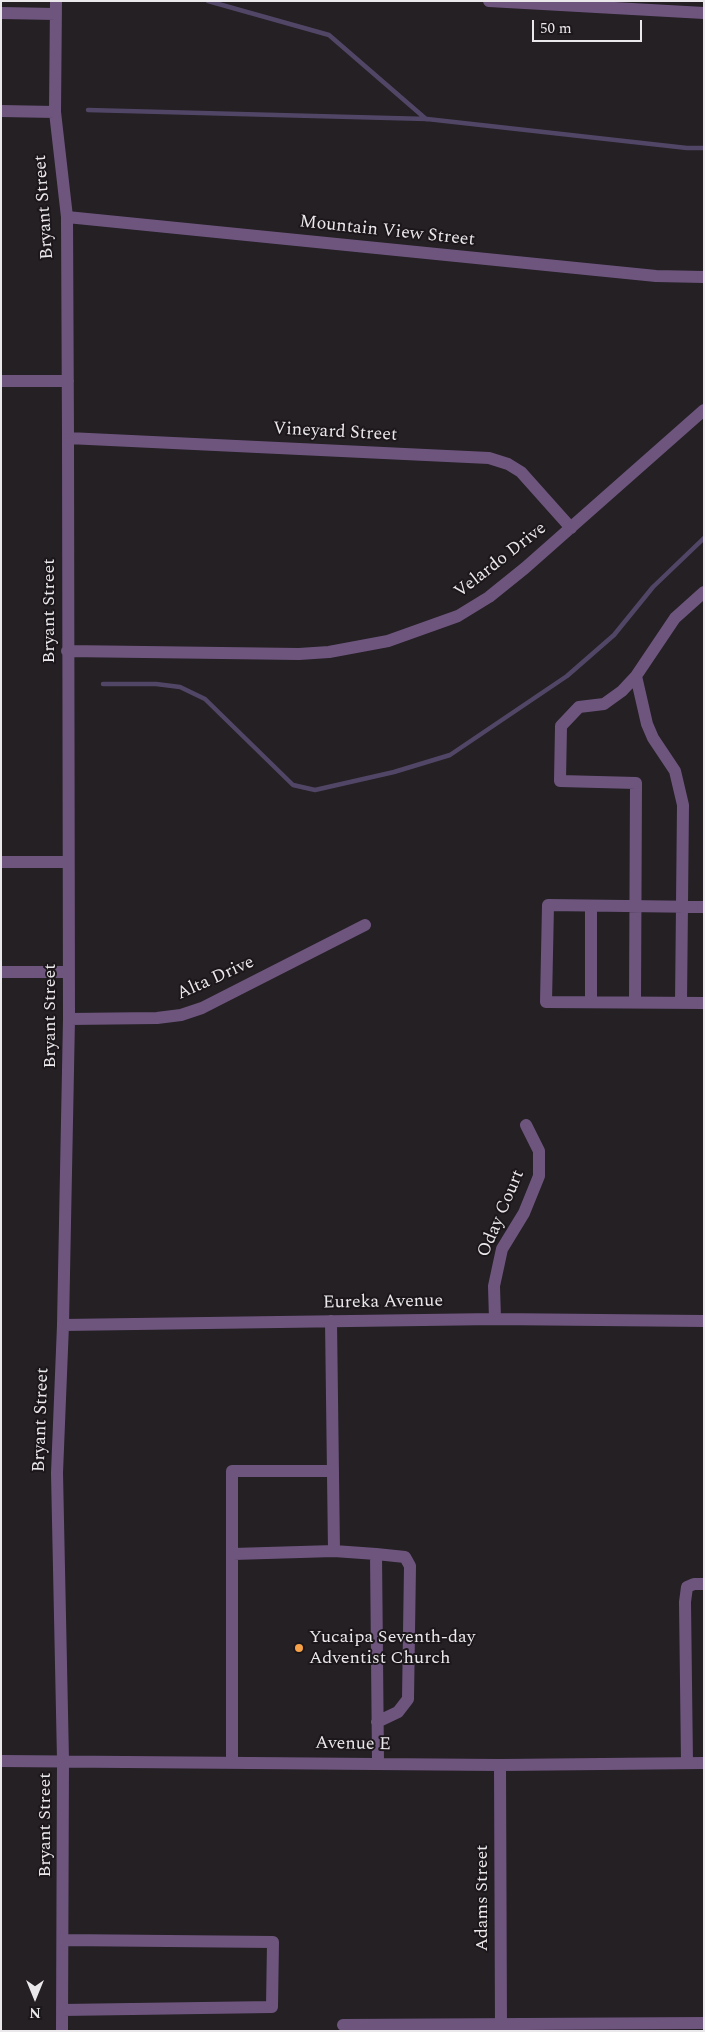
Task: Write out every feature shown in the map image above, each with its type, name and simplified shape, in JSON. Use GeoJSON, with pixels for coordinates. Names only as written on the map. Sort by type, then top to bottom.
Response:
{"type":"FeatureCollection","features":[{"type":"Feature","properties":{"kind":"street"},"geometry":{"type":"LineString","coordinates":[[490,2],[704,13]]}},
{"type":"Feature","properties":{"kind":"street"},"geometry":{"type":"LineString","coordinates":[[1,13],[56,8]]}},
{"type":"Feature","properties":{"kind":"street","name":"Bryant Street"},"geometry":{"type":"LineString","coordinates":[[56,8],[55,112],[67,217],[68,381],[69,1019],[63,1325],[57,1473],[63,1760],[62,2031]]}},
{"type":"Feature","properties":{"kind":"street"},"geometry":{"type":"LineString","coordinates":[[1,112],[55,112]]}},
{"type":"Feature","properties":{"kind":"street","name":"Mountain View Street"},"geometry":{"type":"LineString","coordinates":[[67,217],[656,276],[704,277]]}},
{"type":"Feature","properties":{"kind":"street"},"geometry":{"type":"LineString","coordinates":[[1,381],[68,381]]}},
{"type":"Feature","properties":{"kind":"street","name":"Velardo Drive"},"geometry":{"type":"LineString","coordinates":[[67,651],[300,654],[329,652],[388,641],[458,616],[504,586],[704,410]]}},
{"type":"Feature","properties":{"kind":"street","name":"Vineyard Street"},"geometry":{"type":"LineString","coordinates":[[68,438],[489,458],[508,464],[521,472],[572,528]]}},
{"type":"Feature","properties":{"kind":"street"},"geometry":{"type":"LineString","coordinates":[[634,1002],[636,783],[560,781],[561,726],[579,707],[604,704],[622,691],[636,676],[676,618],[704,592]]}},
{"type":"Feature","properties":{"kind":"street"},"geometry":{"type":"LineString","coordinates":[[636,676],[647,724],[653,738],[675,771],[683,804],[681,1003]]}},
{"type":"Feature","properties":{"kind":"street"},"geometry":{"type":"LineString","coordinates":[[1,862],[68,862]]}},
{"type":"Feature","properties":{"kind":"street"},"geometry":{"type":"LineString","coordinates":[[704,907],[548,905],[546,1002],[704,1003]]}},
{"type":"Feature","properties":{"kind":"street"},"geometry":{"type":"LineString","coordinates":[[590,1002],[591,906]]}},
{"type":"Feature","properties":{"kind":"street","name":"Alta Drive"},"geometry":{"type":"LineString","coordinates":[[69,1019],[157,1018],[188,1013],[202,1008],[365,925]]}},
{"type":"Feature","properties":{"kind":"street"},"geometry":{"type":"LineString","coordinates":[[1,972],[69,972]]}},
{"type":"Feature","properties":{"kind":"street","name":"Oday Court"},"geometry":{"type":"LineString","coordinates":[[495,1319],[494,1286],[502,1249],[524,1213],[539,1176],[540,1151],[526,1125]]}},
{"type":"Feature","properties":{"kind":"street","name":"Eureka Avenue"},"geometry":{"type":"LineString","coordinates":[[63,1325],[495,1319],[704,1321]]}},
{"type":"Feature","properties":{"kind":"street"},"geometry":{"type":"LineString","coordinates":[[331,1321],[334,1551]]}},
{"type":"Feature","properties":{"kind":"street"},"geometry":{"type":"LineString","coordinates":[[232,1762],[232,1471],[333,1471]]}},
{"type":"Feature","properties":{"kind":"street"},"geometry":{"type":"LineString","coordinates":[[233,1554],[334,1551],[405,1558],[410,1566],[408,1699],[398,1712],[377,1722]]}},
{"type":"Feature","properties":{"kind":"street"},"geometry":{"type":"LineString","coordinates":[[376,1554],[378,1762]]}},
{"type":"Feature","properties":{"kind":"street"},"geometry":{"type":"LineString","coordinates":[[688,1763],[685,1602],[687,1587],[694,1584],[704,1584]]}},
{"type":"Feature","properties":{"kind":"street","name":"Avenue E"},"geometry":{"type":"LineString","coordinates":[[1,1761],[378,1762],[500,1765],[704,1763]]}},
{"type":"Feature","properties":{"kind":"street","name":"Adams Street"},"geometry":{"type":"LineString","coordinates":[[500,1765],[501,2028]]}},
{"type":"Feature","properties":{"kind":"street"},"geometry":{"type":"LineString","coordinates":[[62,1940],[273,1942],[272,2007],[62,2010]]}},
{"type":"Feature","properties":{"kind":"street"},"geometry":{"type":"LineString","coordinates":[[343,2025],[501,2028],[704,2023]]}},
{"type":"Feature","properties":{"kind":"waterway"},"geometry":{"type":"LineString","coordinates":[[208,1],[329,35],[426,119]]}},
{"type":"Feature","properties":{"kind":"waterway"},"geometry":{"type":"LineString","coordinates":[[88,110],[427,119],[687,148],[704,148]]}},
{"type":"Feature","properties":{"kind":"waterway"},"geometry":{"type":"LineString","coordinates":[[103,684],[156,684],[180,687],[205,699],[293,785],[315,790],[394,772],[450,755],[567,676],[614,635],[653,587],[704,538]]}},
{"type":"Feature","properties":{"kind":"place","name":"Yucaipa Seventh-day Adventist Church"},"geometry":{"type":"Point","coordinates":[299,1648]}}]}
